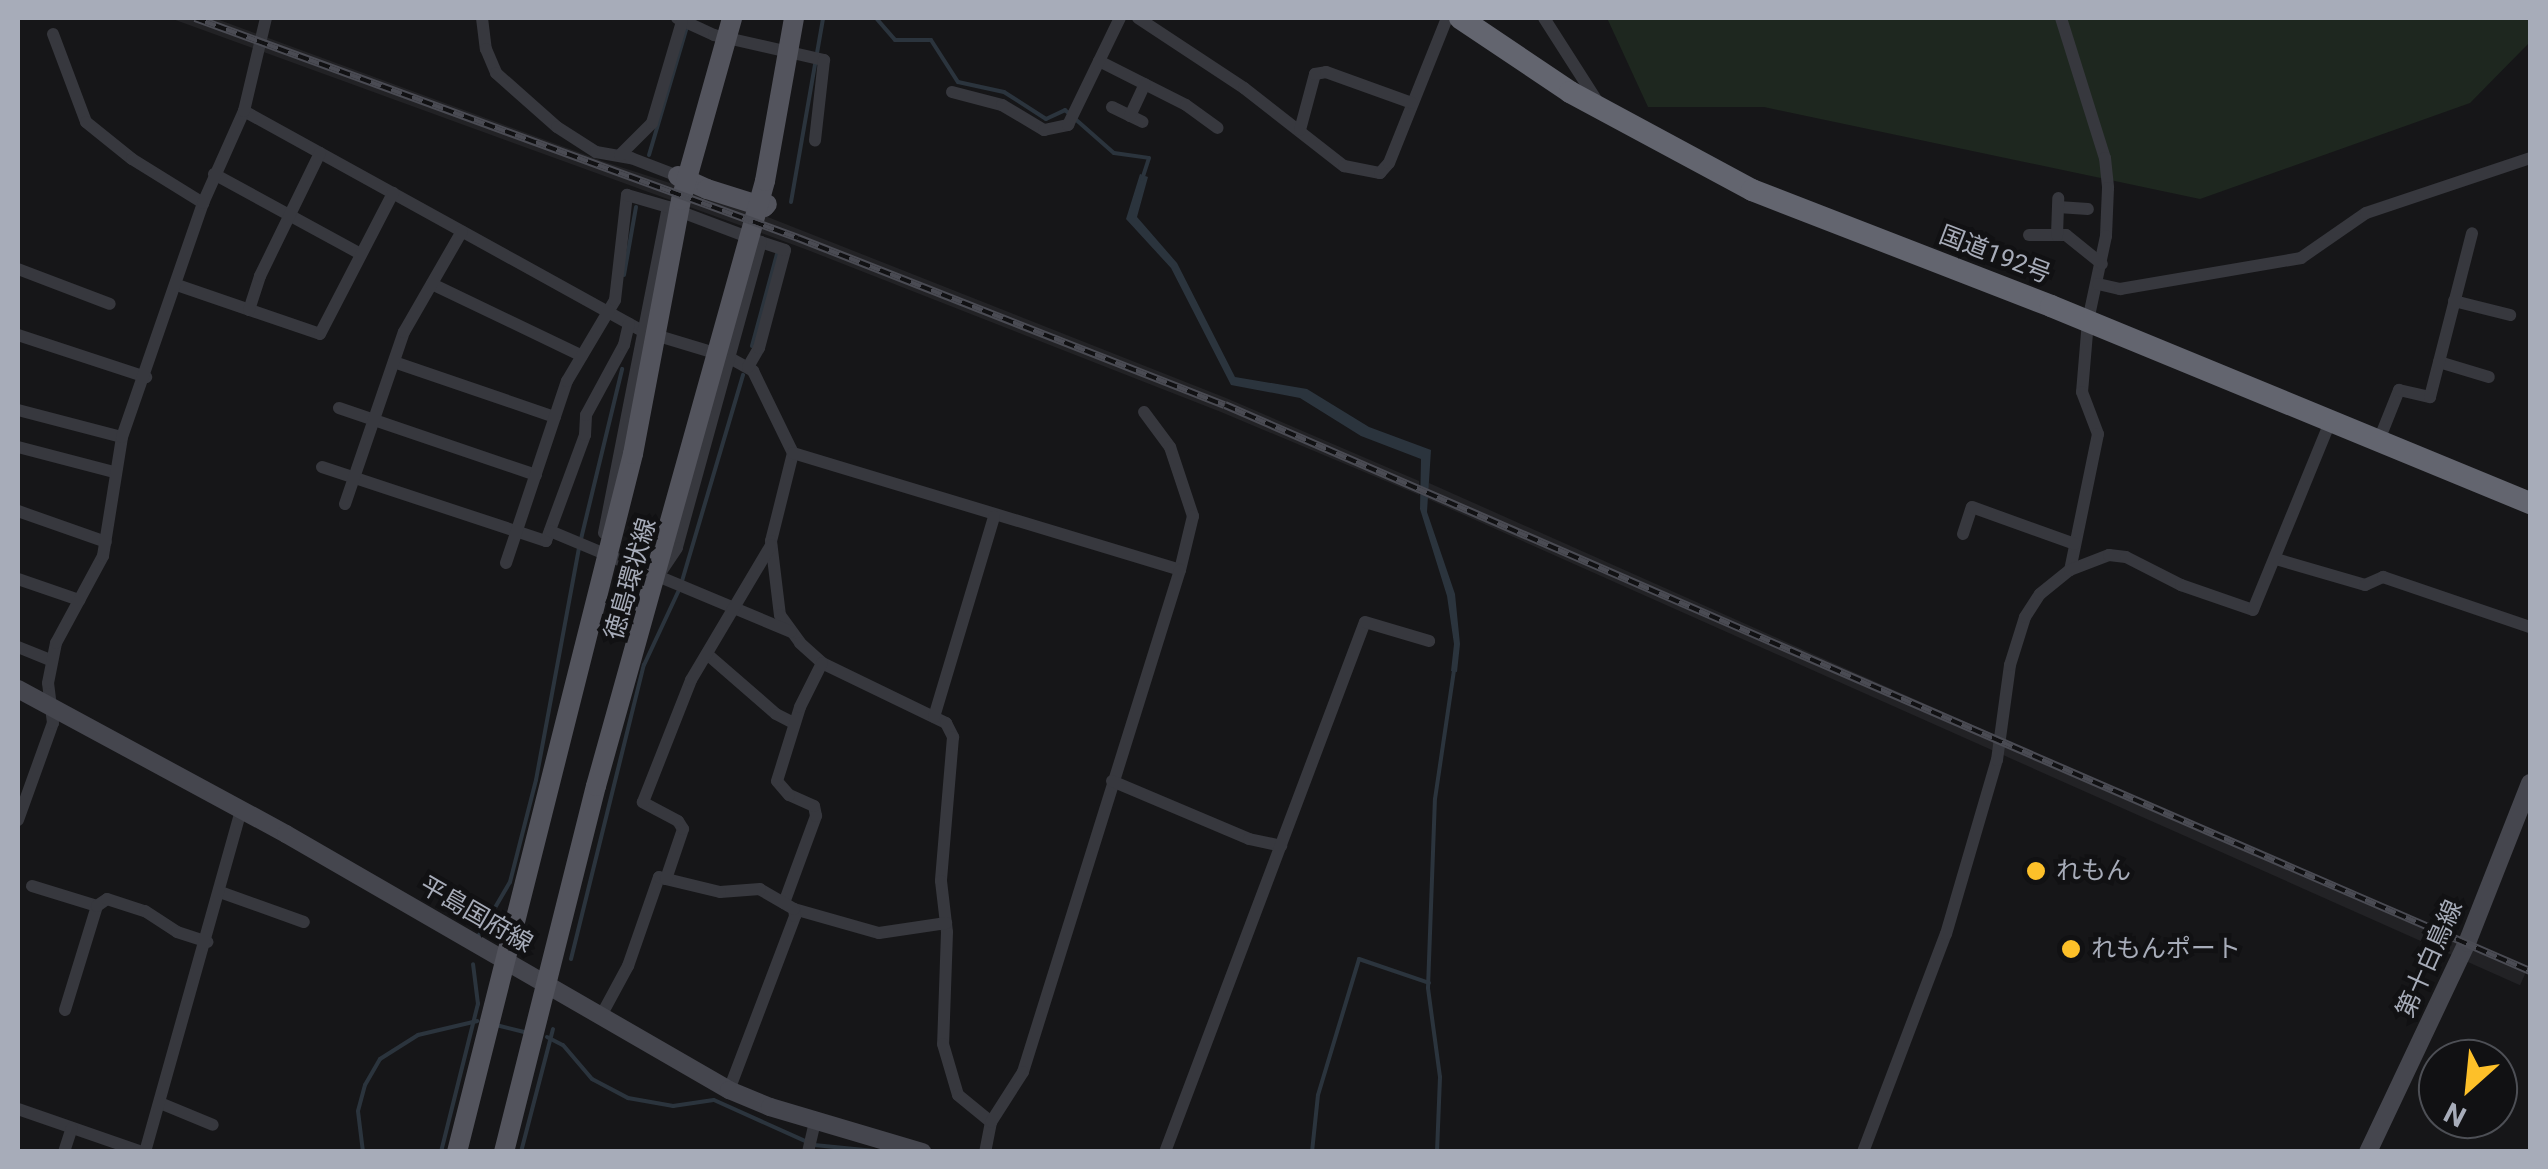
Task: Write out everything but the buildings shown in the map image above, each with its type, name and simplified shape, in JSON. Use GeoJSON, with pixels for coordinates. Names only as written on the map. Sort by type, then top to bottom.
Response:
{"type":"FeatureCollection","features":[{"type":"Feature","properties":{"kind":"highway","name":"国道192号"},"geometry":{"type":"LineString","coordinates":[[1460,18],[1603,110],[1752,190],[2088,321],[2530,503]]}},
{"type":"Feature","properties":{"kind":"main road"},"geometry":{"type":"LineString","coordinates":[[724,23],[675,175],[764,207],[776,182],[808,18]]}},
{"type":"Feature","properties":{"kind":"main road","name":"徳島環状線"},"geometry":{"type":"LineString","coordinates":[[457,1152],[633,454],[681,200],[724,23]]}},
{"type":"Feature","properties":{"kind":"main road","name":"徳島環状線"},"geometry":{"type":"LineString","coordinates":[[504,1152],[596,786],[673,581],[689,464],[804,45]]}},
{"type":"Feature","properties":{"kind":"main road","name":"平島国府線"},"geometry":{"type":"LineString","coordinates":[[18,689],[602,1014],[811,1140],[922,1152]]}},
{"type":"Feature","properties":{"kind":"main road","name":"第十白鳥線"},"geometry":{"type":"LineString","coordinates":[[2368,1152],[2470,936],[2530,783]]}},
{"type":"Feature","properties":{"kind":"street"},"geometry":{"type":"LineString","coordinates":[[18,820],[53,723],[48,683],[51,660],[106,542],[122,437],[214,174],[244,111],[266,18]]}},
{"type":"Feature","properties":{"kind":"street"},"geometry":{"type":"LineString","coordinates":[[482,18],[486,50],[496,73],[570,135],[596,152],[620,155],[675,175]]}},
{"type":"Feature","properties":{"kind":"street"},"geometry":{"type":"LineString","coordinates":[[952,92],[1002,105],[1044,130],[1072,117],[1120,18]]}},
{"type":"Feature","properties":{"kind":"street"},"geometry":{"type":"LineString","coordinates":[[1138,18],[1300,130],[1344,166],[1380,172],[1389,163],[1447,18]]}},
{"type":"Feature","properties":{"kind":"street"},"geometry":{"type":"LineString","coordinates":[[1544,18],[1603,110]]}},
{"type":"Feature","properties":{"kind":"street"},"geometry":{"type":"LineString","coordinates":[[2061,18],[2105,158],[2108,188],[2102,264],[2088,321],[2082,392],[2098,434],[2070,570]]}},
{"type":"Feature","properties":{"kind":"street"},"geometry":{"type":"LineString","coordinates":[[620,155],[652,123],[684,23],[724,23],[804,45],[824,60],[815,140]]}},
{"type":"Feature","properties":{"kind":"street"},"geometry":{"type":"LineString","coordinates":[[52,34],[86,122],[132,159],[203,204]]}},
{"type":"Feature","properties":{"kind":"street"},"geometry":{"type":"LineString","coordinates":[[1099,61],[1146,84],[1218,128]]}},
{"type":"Feature","properties":{"kind":"street"},"geometry":{"type":"LineString","coordinates":[[1300,130],[1315,74],[1326,72],[1412,103]]}},
{"type":"Feature","properties":{"kind":"street"},"geometry":{"type":"LineString","coordinates":[[1112,107],[1136,119],[1146,84]]}},
{"type":"Feature","properties":{"kind":"street"},"geometry":{"type":"LineString","coordinates":[[244,111],[636,328],[748,367],[793,453],[771,546],[691,680],[643,802],[678,821],[683,829],[666,879]]}},
{"type":"Feature","properties":{"kind":"street"},"geometry":{"type":"LineString","coordinates":[[249,310],[320,153]]}},
{"type":"Feature","properties":{"kind":"street"},"geometry":{"type":"LineString","coordinates":[[2098,284],[2120,289],[2300,258],[2366,212],[2530,158]]}},
{"type":"Feature","properties":{"kind":"street"},"geometry":{"type":"LineString","coordinates":[[214,174],[361,254]]}},
{"type":"Feature","properties":{"kind":"street"},"geometry":{"type":"LineString","coordinates":[[177,285],[320,334],[393,193]]}},
{"type":"Feature","properties":{"kind":"street"},"geometry":{"type":"LineString","coordinates":[[506,562],[567,381],[619,289],[616,274],[627,195],[785,250],[759,348],[748,367]]}},
{"type":"Feature","properties":{"kind":"street"},"geometry":{"type":"LineString","coordinates":[[2057,235],[2058,202],[2088,210]]}},
{"type":"Feature","properties":{"kind":"street"},"geometry":{"type":"LineString","coordinates":[[606,555],[610,492],[636,328],[668,207]]}},
{"type":"Feature","properties":{"kind":"street"},"geometry":{"type":"LineString","coordinates":[[345,504],[404,332],[462,231]]}},
{"type":"Feature","properties":{"kind":"street"},"geometry":{"type":"LineString","coordinates":[[2378,440],[2399,390],[2430,396],[2472,232]]}},
{"type":"Feature","properties":{"kind":"street"},"geometry":{"type":"LineString","coordinates":[[2028,234],[2066,235],[2102,264]]}},
{"type":"Feature","properties":{"kind":"street"},"geometry":{"type":"LineString","coordinates":[[673,581],[677,548],[762,242]]}},
{"type":"Feature","properties":{"kind":"street"},"geometry":{"type":"LineString","coordinates":[[18,269],[110,304]]}},
{"type":"Feature","properties":{"kind":"street"},"geometry":{"type":"LineString","coordinates":[[432,284],[582,356]]}},
{"type":"Feature","properties":{"kind":"street"},"geometry":{"type":"LineString","coordinates":[[2454,301],[2510,314]]}},
{"type":"Feature","properties":{"kind":"street"},"geometry":{"type":"LineString","coordinates":[[322,467],[546,541],[585,435],[586,415],[636,328]]}},
{"type":"Feature","properties":{"kind":"street"},"geometry":{"type":"LineString","coordinates":[[18,336],[146,377]]}},
{"type":"Feature","properties":{"kind":"street"},"geometry":{"type":"LineString","coordinates":[[394,362],[555,417]]}},
{"type":"Feature","properties":{"kind":"street"},"geometry":{"type":"LineString","coordinates":[[2439,362],[2489,377]]}},
{"type":"Feature","properties":{"kind":"street"},"geometry":{"type":"LineString","coordinates":[[339,408],[536,475]]}},
{"type":"Feature","properties":{"kind":"street"},"geometry":{"type":"LineString","coordinates":[[18,410],[122,437]]}},
{"type":"Feature","properties":{"kind":"street"},"geometry":{"type":"LineString","coordinates":[[985,1152],[991,1122],[1022,1072],[1180,570],[1193,516],[1170,447],[1144,412]]}},
{"type":"Feature","properties":{"kind":"street"},"geometry":{"type":"LineString","coordinates":[[1863,1152],[1946,934],[1982,819],[2002,734],[2010,665],[2025,618],[2040,594],[2070,570],[2109,554],[2126,557],[2246,611],[2252,610],[2331,420]]}},
{"type":"Feature","properties":{"kind":"street"},"geometry":{"type":"LineString","coordinates":[[18,447],[114,472]]}},
{"type":"Feature","properties":{"kind":"street"},"geometry":{"type":"LineString","coordinates":[[793,453],[991,510],[994,517],[934,718]]}},
{"type":"Feature","properties":{"kind":"street"},"geometry":{"type":"LineString","coordinates":[[1963,534],[1972,507],[2075,544]]}},
{"type":"Feature","properties":{"kind":"street"},"geometry":{"type":"LineString","coordinates":[[18,511],[106,542]]}},
{"type":"Feature","properties":{"kind":"street"},"geometry":{"type":"LineString","coordinates":[[994,517],[1180,570]]}},
{"type":"Feature","properties":{"kind":"street"},"geometry":{"type":"LineString","coordinates":[[550,531],[793,633]]}},
{"type":"Feature","properties":{"kind":"street"},"geometry":{"type":"LineString","coordinates":[[771,546],[780,615],[822,664],[946,723],[953,737],[940,881],[946,923],[942,988],[949,1072],[958,1095],[991,1122]]}},
{"type":"Feature","properties":{"kind":"street"},"geometry":{"type":"LineString","coordinates":[[2276,559],[2365,585],[2383,577],[2530,627]]}},
{"type":"Feature","properties":{"kind":"street"},"geometry":{"type":"LineString","coordinates":[[18,578],[78,600]]}},
{"type":"Feature","properties":{"kind":"street"},"geometry":{"type":"LineString","coordinates":[[1165,1152],[1366,622],[1430,641]]}},
{"type":"Feature","properties":{"kind":"street"},"geometry":{"type":"LineString","coordinates":[[18,647],[51,660]]}},
{"type":"Feature","properties":{"kind":"street"},"geometry":{"type":"LineString","coordinates":[[707,654],[776,714],[794,724]]}},
{"type":"Feature","properties":{"kind":"street"},"geometry":{"type":"LineString","coordinates":[[730,1090],[816,816],[814,806],[789,794],[777,781],[794,724],[822,664]]}},
{"type":"Feature","properties":{"kind":"street"},"geometry":{"type":"LineString","coordinates":[[1112,781],[1249,839],[1281,846]]}},
{"type":"Feature","properties":{"kind":"street"},"geometry":{"type":"LineString","coordinates":[[18,1109],[143,1152],[207,942],[241,811]]}},
{"type":"Feature","properties":{"kind":"street"},"geometry":{"type":"LineString","coordinates":[[602,1014],[628,966],[659,877],[720,892],[760,889],[789,906],[879,933],[946,923]]}},
{"type":"Feature","properties":{"kind":"street"},"geometry":{"type":"LineString","coordinates":[[32,886],[97,906]]}},
{"type":"Feature","properties":{"kind":"street"},"geometry":{"type":"LineString","coordinates":[[220,892],[290,910],[304,922]]}},
{"type":"Feature","properties":{"kind":"street"},"geometry":{"type":"LineString","coordinates":[[65,1010],[97,906],[107,899],[121,901],[177,932],[207,942]]}},
{"type":"Feature","properties":{"kind":"street"},"geometry":{"type":"LineString","coordinates":[[160,1103],[214,1126]]}},
{"type":"Feature","properties":{"kind":"street"},"geometry":{"type":"LineString","coordinates":[[64,1152],[72,1128]]}},
{"type":"Feature","properties":{"kind":"shaded area"},"geometry":{"type":"Polygon","coordinates":[[[170,18],[214,18],[605,162],[735,204],[1226,398],[1419,481],[1419,495],[1221,412],[805,249],[170,18]]]}},
{"type":"Feature","properties":{"kind":"shaded area"},"geometry":{"type":"Polygon","coordinates":[[[1607,18],[2530,18],[2530,42],[2470,103],[2200,199],[1764,107],[1648,107],[1607,18]]]}},
{"type":"Feature","properties":{"kind":"shaded area"},"geometry":{"type":"Polygon","coordinates":[[[1140,174],[1148,177],[1137,217],[1177,263],[1235,377],[1307,389],[1369,427],[1431,450],[1427,512],[1455,594],[1460,644],[1457,672],[1451,671],[1454,644],[1447,596],[1420,509],[1421,459],[1361,436],[1300,398],[1231,385],[1171,268],[1126,219],[1140,174]]]}},
{"type":"Feature","properties":{"kind":"shaded area"},"geometry":{"type":"Polygon","coordinates":[[[1429,483],[2526,971],[2520,985],[1423,497],[1429,483]]]}},
{"type":"Feature","properties":{"kind":"waterway"},"geometry":{"type":"LineString","coordinates":[[791,202],[823,18]]}},
{"type":"Feature","properties":{"kind":"waterway"},"geometry":{"type":"LineString","coordinates":[[876,18],[895,40],[931,40],[958,82],[1004,92],[1046,119],[1065,110],[1114,153],[1149,158],[1142,179]]}},
{"type":"Feature","properties":{"kind":"waterway"},"geometry":{"type":"LineString","coordinates":[[649,155],[687,27]]}},
{"type":"Feature","properties":{"kind":"waterway"},"geometry":{"type":"LineString","coordinates":[[624,275],[636,207]]}},
{"type":"Feature","properties":{"kind":"waterway"},"geometry":{"type":"LineString","coordinates":[[752,346],[777,254]]}},
{"type":"Feature","properties":{"kind":"waterway"},"geometry":{"type":"LineString","coordinates":[[581,539],[622,369]]}},
{"type":"Feature","properties":{"kind":"waterway"},"geometry":{"type":"LineString","coordinates":[[682,581],[743,375]]}},
{"type":"Feature","properties":{"kind":"waterway"},"geometry":{"type":"LineString","coordinates":[[479,935],[510,882],[536,780],[579,548]]}},
{"type":"Feature","properties":{"kind":"waterway"},"geometry":{"type":"LineString","coordinates":[[571,959],[644,665],[679,590]]}},
{"type":"Feature","properties":{"kind":"waterway"},"geometry":{"type":"LineString","coordinates":[[1437,1152],[1440,1077],[1428,988],[1435,799],[1454,671]]}},
{"type":"Feature","properties":{"kind":"waterway"},"geometry":{"type":"LineString","coordinates":[[1312,1152],[1318,1095],[1359,959],[1429,983]]}},
{"type":"Feature","properties":{"kind":"waterway"},"geometry":{"type":"LineString","coordinates":[[441,1152],[478,1004],[473,964]]}},
{"type":"Feature","properties":{"kind":"waterway"},"geometry":{"type":"LineString","coordinates":[[363,1152],[358,1111],[365,1085],[380,1059],[418,1035],[477,1021]]}},
{"type":"Feature","properties":{"kind":"waterway"},"geometry":{"type":"LineString","coordinates":[[496,1025],[525,1032]]}},
{"type":"Feature","properties":{"kind":"waterway"},"geometry":{"type":"LineString","coordinates":[[521,1152],[553,1029]]}},
{"type":"Feature","properties":{"kind":"waterway"},"geometry":{"type":"LineString","coordinates":[[547,1037],[563,1045],[592,1079],[628,1098],[673,1106],[714,1100],[814,1145],[885,1152]]}},
{"type":"Feature","properties":{"kind":"railway"},"geometry":{"type":"LineString","coordinates":[[195,18],[798,238],[1225,405],[2530,971]]}},
{"type":"Feature","properties":{"kind":"place","name":"れもん"},"geometry":{"type":"Point","coordinates":[2036,871]}},
{"type":"Feature","properties":{"kind":"place","name":"れもんポート"},"geometry":{"type":"Point","coordinates":[2071,949]}}]}
